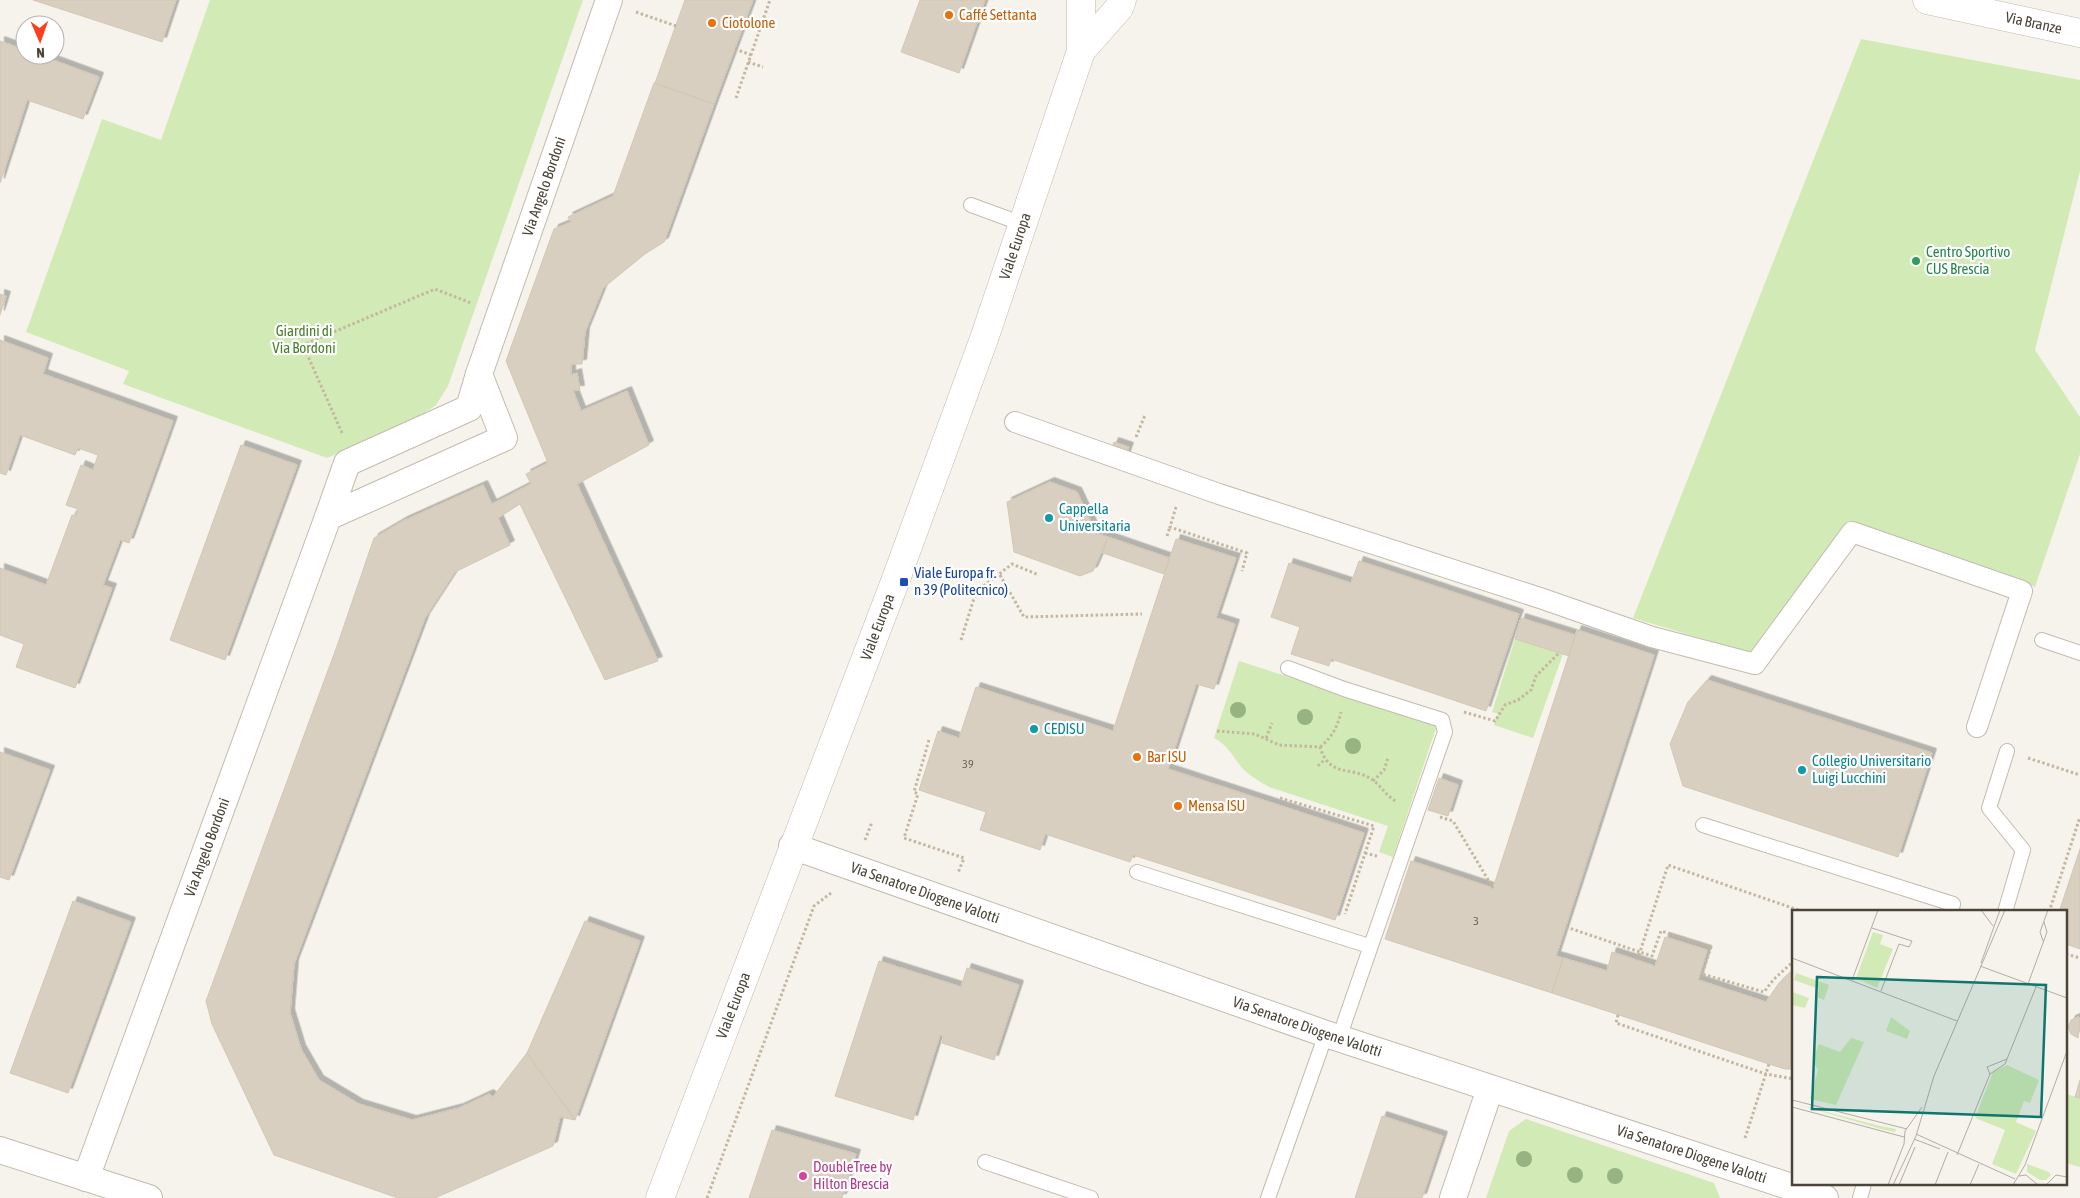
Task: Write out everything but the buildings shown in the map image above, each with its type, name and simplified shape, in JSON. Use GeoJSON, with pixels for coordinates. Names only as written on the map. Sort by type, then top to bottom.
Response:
{"type":"FeatureCollection","features":[{"type":"Feature","properties":{"kind":"street","name":"Via Angelo Bordoni"},"geometry":{"type":"LineString","coordinates":[[86,1178],[347,463],[469,408],[479,374],[609,0]]}},
{"type":"Feature","properties":{"kind":"street","name":"Viale Europa"},"geometry":{"type":"LineString","coordinates":[[660,1198],[792,846],[896,579],[985,336],[1081,51],[1081,0]]}},
{"type":"Feature","properties":{"kind":"street","name":"Viale Europa"},"geometry":{"type":"LineString","coordinates":[[1081,51],[1119,8],[1122,0]]}},
{"type":"Feature","properties":{"kind":"street","name":"Via Branze"},"geometry":{"type":"LineString","coordinates":[[1927,0],[2080,34]]}},
{"type":"Feature","properties":{"kind":"street"},"geometry":{"type":"LineString","coordinates":[[328,517],[504,438],[479,374]]}},
{"type":"Feature","properties":{"kind":"street"},"geometry":{"type":"LineString","coordinates":[[1015,422],[1185,481],[1652,637],[1755,664],[1852,532],[2022,591],[1977,727]]}},
{"type":"Feature","properties":{"kind":"street","name":"Via Senatore Diogene Valotti"},"geometry":{"type":"LineString","coordinates":[[792,846],[1332,1036],[1490,1089],[1757,1188],[1825,1198]]}},
{"type":"Feature","properties":{"kind":"street"},"geometry":{"type":"LineString","coordinates":[[1453,1198],[1490,1089]]}},
{"type":"Feature","properties":{"kind":"street"},"geometry":{"type":"LineString","coordinates":[[0,1150],[149,1198]]}},
{"type":"Feature","properties":{"kind":"lane"},"geometry":{"type":"LineString","coordinates":[[971,205],[1023,224]]}},
{"type":"Feature","properties":{"kind":"lane"},"geometry":{"type":"LineString","coordinates":[[2042,640],[2080,653]]}},
{"type":"Feature","properties":{"kind":"lane"},"geometry":{"type":"LineString","coordinates":[[1268,1198],[1332,1036],[1425,812],[1445,732],[1442,720],[1344,689],[1288,668]]}},
{"type":"Feature","properties":{"kind":"lane"},"geometry":{"type":"LineString","coordinates":[[2005,910],[2023,850],[1989,808],[2007,751]]}},
{"type":"Feature","properties":{"kind":"lane"},"geometry":{"type":"LineString","coordinates":[[1703,825],[1953,904],[1951,910]]}},
{"type":"Feature","properties":{"kind":"lane"},"geometry":{"type":"LineString","coordinates":[[1137,872],[1370,946]]}},
{"type":"Feature","properties":{"kind":"lane"},"geometry":{"type":"LineString","coordinates":[[985,1162],[1091,1198]]}},
{"type":"Feature","properties":{"kind":"path"},"geometry":{"type":"LineString","coordinates":[[736,98],[770,0]]}},
{"type":"Feature","properties":{"kind":"path"},"geometry":{"type":"LineString","coordinates":[[636,12],[676,26]]}},
{"type":"Feature","properties":{"kind":"path"},"geometry":{"type":"LineString","coordinates":[[735,49],[751,55]]}},
{"type":"Feature","properties":{"kind":"path"},"geometry":{"type":"LineString","coordinates":[[748,62],[763,67]]}},
{"type":"Feature","properties":{"kind":"path"},"geometry":{"type":"LineString","coordinates":[[354,460],[303,346],[435,289],[500,314]]}},
{"type":"Feature","properties":{"kind":"path"},"geometry":{"type":"LineString","coordinates":[[1136,438],[1145,415]]}},
{"type":"Feature","properties":{"kind":"path"},"geometry":{"type":"LineString","coordinates":[[1167,536],[1185,481]]}},
{"type":"Feature","properties":{"kind":"path"},"geometry":{"type":"LineString","coordinates":[[1170,527],[1247,553],[1242,572]]}},
{"type":"Feature","properties":{"kind":"path"},"geometry":{"type":"LineString","coordinates":[[960,640],[976,592],[1012,564],[1039,575]]}},
{"type":"Feature","properties":{"kind":"path"},"geometry":{"type":"LineString","coordinates":[[1000,575],[1024,617],[1142,614]]}},
{"type":"Feature","properties":{"kind":"path"},"geometry":{"type":"LineString","coordinates":[[1442,720],[1458,710],[1495,721],[1505,705],[1518,700],[1531,690],[1536,676],[1559,652]]}},
{"type":"Feature","properties":{"kind":"path"},"geometry":{"type":"LineString","coordinates":[[1217,731],[1255,734],[1279,745],[1320,747],[1331,738],[1338,726],[1344,689]]}},
{"type":"Feature","properties":{"kind":"path"},"geometry":{"type":"LineString","coordinates":[[1266,738],[1272,723]]}},
{"type":"Feature","properties":{"kind":"path"},"geometry":{"type":"LineString","coordinates":[[929,740],[914,792],[918,794],[904,838],[964,858],[957,874]]}},
{"type":"Feature","properties":{"kind":"path"},"geometry":{"type":"LineString","coordinates":[[1320,747],[1324,760],[1340,771],[1356,772],[1374,781],[1387,796],[1425,812],[1453,821],[1493,888]]}},
{"type":"Feature","properties":{"kind":"path"},"geometry":{"type":"LineString","coordinates":[[2007,751],[2080,776]]}},
{"type":"Feature","properties":{"kind":"path"},"geometry":{"type":"LineString","coordinates":[[1374,781],[1384,770],[1388,758]]}},
{"type":"Feature","properties":{"kind":"path"},"geometry":{"type":"LineString","coordinates":[[1318,766],[1324,760]]}},
{"type":"Feature","properties":{"kind":"path"},"geometry":{"type":"LineString","coordinates":[[1280,798],[1374,826],[1338,936]]}},
{"type":"Feature","properties":{"kind":"path"},"geometry":{"type":"LineString","coordinates":[[2051,910],[2080,817]]}},
{"type":"Feature","properties":{"kind":"path"},"geometry":{"type":"LineString","coordinates":[[1637,960],[1668,865],[1798,910]]}},
{"type":"Feature","properties":{"kind":"path"},"geometry":{"type":"LineString","coordinates":[[707,1198],[814,906],[827,894],[835,893]]}},
{"type":"Feature","properties":{"kind":"path"},"geometry":{"type":"LineString","coordinates":[[1566,927],[1652,956],[1661,931],[1711,947],[1702,974],[1764,992],[1774,979],[1792,963]]}},
{"type":"Feature","properties":{"kind":"path"},"geometry":{"type":"LineString","coordinates":[[1618,1015],[1616,1023],[1766,1074],[1792,1078]]}},
{"type":"Feature","properties":{"kind":"path"},"geometry":{"type":"LineString","coordinates":[[1745,1138],[1769,1064]]}},
{"type":"Feature","properties":{"kind":"green space","name":"Giardini di Via Bordoni"},"geometry":{"type":"Polygon","coordinates":[[[210,0],[583,0],[448,386],[436,405],[414,420],[327,458],[123,384],[129,371],[26,332],[102,119],[161,140],[210,0]]]}},
{"type":"Feature","properties":{"kind":"green space","name":"Centro Sportivo CUS Brescia"},"geometry":{"type":"Polygon","coordinates":[[[1861,39],[2080,80],[2080,171],[2035,350],[2080,417],[2080,454],[2035,587],[1849,522],[1753,654],[1633,618],[1861,39]]]}},
{"type":"Feature","properties":{"kind":"green space"},"geometry":{"type":"Polygon","coordinates":[[[1515,639],[1563,654],[1533,738],[1494,725],[1498,714],[1492,712],[1515,639]]]}},
{"type":"Feature","properties":{"kind":"green space"},"geometry":{"type":"Polygon","coordinates":[[[1239,661],[1432,723],[1436,728],[1393,857],[1379,852],[1388,826],[1269,787],[1245,771],[1227,748],[1214,738],[1239,661]]]}},
{"type":"Feature","properties":{"kind":"green space"},"geometry":{"type":"Polygon","coordinates":[[[2068,1095],[2080,1098],[2080,1167],[2068,1164],[2068,1095]]]}},
{"type":"Feature","properties":{"kind":"green space"},"geometry":{"type":"Polygon","coordinates":[[[1526,1119],[1714,1183],[1720,1198],[1486,1198],[1509,1131],[1526,1119]]]}},
{"type":"Feature","properties":{"kind":"place","name":"Caffé Settanta"},"geometry":{"type":"Point","coordinates":[949,15]}},
{"type":"Feature","properties":{"kind":"place","name":"Ciotolone"},"geometry":{"type":"Point","coordinates":[712,23]}},
{"type":"Feature","properties":{"kind":"place","name":"Centro Sportivo CUS Brescia"},"geometry":{"type":"Point","coordinates":[1916,261]}},
{"type":"Feature","properties":{"kind":"place","name":"Cappella Universitaria"},"geometry":{"type":"Point","coordinates":[1049,518]}},
{"type":"Feature","properties":{"kind":"place","name":"Viale Europa fr. n 39 (Politecnico)"},"geometry":{"type":"Point","coordinates":[904,582]}},
{"type":"Feature","properties":{"kind":"place","name":"CEDISU"},"geometry":{"type":"Point","coordinates":[1034,729]}},
{"type":"Feature","properties":{"kind":"place","name":"Bar ISU"},"geometry":{"type":"Point","coordinates":[1137,757]}},
{"type":"Feature","properties":{"kind":"place","name":"Collegio Universitario Luigi Lucchini"},"geometry":{"type":"Point","coordinates":[1802,770]}},
{"type":"Feature","properties":{"kind":"place","name":"Mensa ISU"},"geometry":{"type":"Point","coordinates":[1178,806]}},
{"type":"Feature","properties":{"kind":"place","name":"DoubleTree by Hilton Brescia"},"geometry":{"type":"Point","coordinates":[803,1176]}}]}
